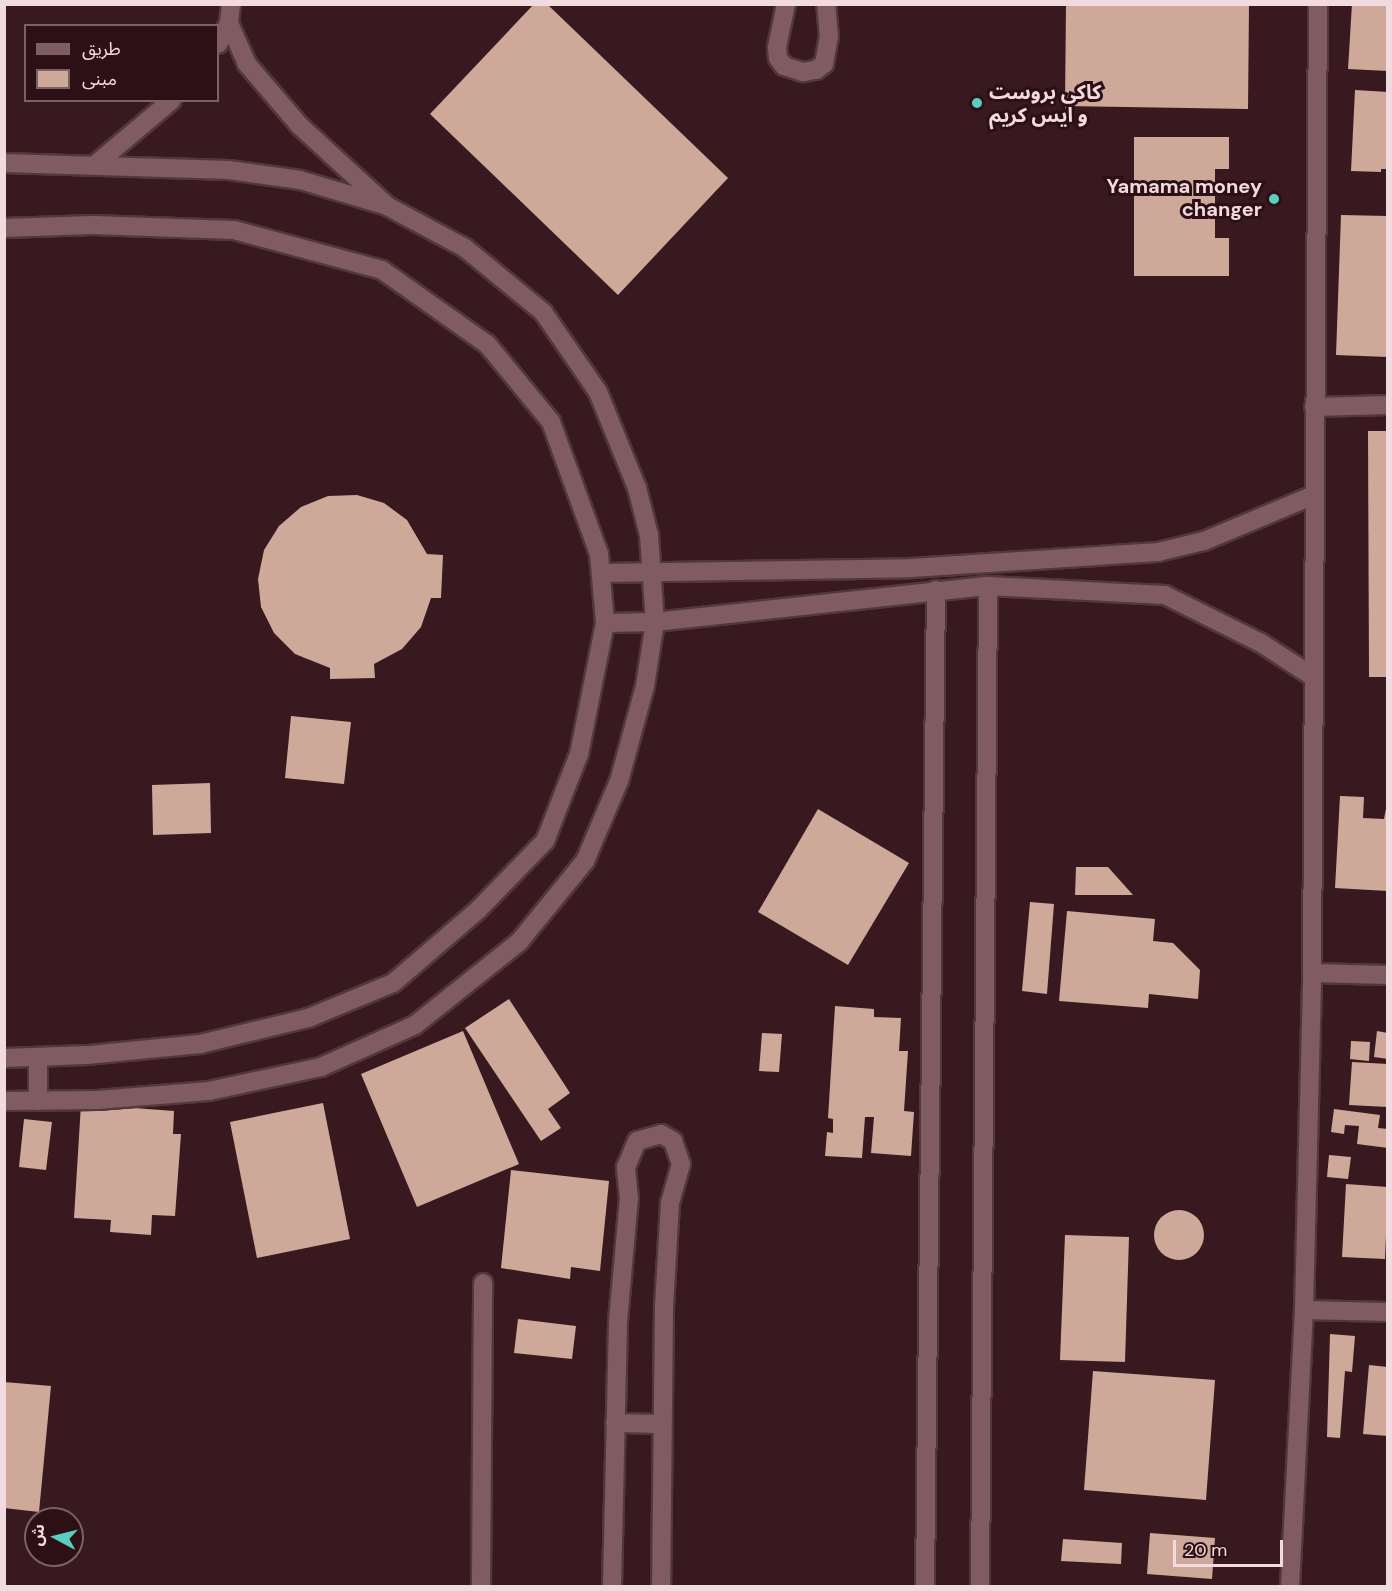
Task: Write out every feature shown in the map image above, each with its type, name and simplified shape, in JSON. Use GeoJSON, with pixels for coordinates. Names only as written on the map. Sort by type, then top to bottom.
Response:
{"type":"FeatureCollection","features":[{"type":"Feature","properties":{"kind":"street"},"geometry":{"type":"LineString","coordinates":[[231,4],[230,23],[247,64],[300,126],[387,206]]}},
{"type":"Feature","properties":{"kind":"street"},"geometry":{"type":"LineString","coordinates":[[786,4],[777,47],[778,58],[784,66],[803,72],[816,70],[824,64],[829,37],[826,4]]}},
{"type":"Feature","properties":{"kind":"street"},"geometry":{"type":"LineString","coordinates":[[1290,1587],[1304,1310],[1312,973],[1312,676],[1318,4]]}},
{"type":"Feature","properties":{"kind":"street"},"geometry":{"type":"LineString","coordinates":[[219,42],[230,23]]}},
{"type":"Feature","properties":{"kind":"street"},"geometry":{"type":"LineString","coordinates":[[96,164],[170,102]]}},
{"type":"Feature","properties":{"kind":"street"},"geometry":{"type":"LineString","coordinates":[[4,163],[96,164],[229,170],[300,180],[387,206],[465,248],[543,312],[598,392],[638,488],[653,573],[655,622],[645,686],[619,781],[585,861],[519,942],[415,1025],[321,1067],[209,1091],[4,1101]]}},
{"type":"Feature","properties":{"kind":"street"},"geometry":{"type":"LineString","coordinates":[[4,228],[93,225],[234,230],[382,270],[487,344],[551,422],[590,523],[603,573],[605,623],[579,754],[545,841],[478,910],[393,983],[308,1018],[200,1044],[4,1058]]}},
{"type":"Feature","properties":{"kind":"street"},"geometry":{"type":"LineString","coordinates":[[1314,407],[1388,405]]}},
{"type":"Feature","properties":{"kind":"street"},"geometry":{"type":"LineString","coordinates":[[603,573],[911,567],[1158,552],[1204,540],[1314,495]]}},
{"type":"Feature","properties":{"kind":"street"},"geometry":{"type":"LineString","coordinates":[[605,623],[655,622],[988,586],[1165,595],[1261,643],[1312,676]]}},
{"type":"Feature","properties":{"kind":"street"},"geometry":{"type":"LineString","coordinates":[[980,1587],[988,586]]}},
{"type":"Feature","properties":{"kind":"street"},"geometry":{"type":"LineString","coordinates":[[925,1587],[936,590]]}},
{"type":"Feature","properties":{"kind":"street"},"geometry":{"type":"LineString","coordinates":[[1312,973],[1388,975]]}},
{"type":"Feature","properties":{"kind":"street"},"geometry":{"type":"LineString","coordinates":[[38,1057],[38,1101]]}},
{"type":"Feature","properties":{"kind":"street"},"geometry":{"type":"LineString","coordinates":[[612,1587],[618,1321],[629,1198],[626,1167],[637,1141],[661,1134],[673,1141],[681,1164],[670,1203],[662,1424],[661,1587]]}},
{"type":"Feature","properties":{"kind":"street"},"geometry":{"type":"LineString","coordinates":[[481,1587],[483,1283]]}},
{"type":"Feature","properties":{"kind":"street"},"geometry":{"type":"LineString","coordinates":[[1304,1310],[1388,1312]]}},
{"type":"Feature","properties":{"kind":"street"},"geometry":{"type":"LineString","coordinates":[[615,1423],[662,1424]]}},
{"type":"Feature","properties":{"kind":"building"},"geometry":{"type":"Polygon","coordinates":[[[534,4],[547,4],[728,178],[618,295],[430,114],[534,4]]]}},
{"type":"Feature","properties":{"kind":"building"},"geometry":{"type":"Polygon","coordinates":[[[1066,4],[1249,4],[1248,109],[1065,106],[1066,4]]]}},
{"type":"Feature","properties":{"kind":"building"},"geometry":{"type":"Polygon","coordinates":[[[1352,4],[1388,4],[1388,71],[1348,69],[1352,4]]]}},
{"type":"Feature","properties":{"kind":"building"},"geometry":{"type":"Polygon","coordinates":[[[1355,90],[1388,92],[1388,169],[1381,169],[1381,172],[1351,171],[1355,90]]]}},
{"type":"Feature","properties":{"kind":"building"},"geometry":{"type":"Polygon","coordinates":[[[1134,137],[1229,137],[1229,169],[1215,169],[1215,238],[1229,238],[1229,276],[1134,276],[1134,137]]]}},
{"type":"Feature","properties":{"kind":"building"},"geometry":{"type":"Polygon","coordinates":[[[1341,215],[1388,216],[1388,357],[1336,355],[1341,215]]]}},
{"type":"Feature","properties":{"kind":"building"},"geometry":{"type":"Polygon","coordinates":[[[1368,431],[1388,431],[1388,677],[1369,677],[1368,431]]]}},
{"type":"Feature","properties":{"kind":"building"},"geometry":{"type":"Polygon","coordinates":[[[357,495],[384,503],[407,520],[427,554],[443,555],[441,598],[431,598],[421,627],[402,649],[374,664],[375,678],[330,679],[330,668],[295,654],[274,633],[261,607],[258,579],[264,550],[279,526],[301,507],[328,496],[357,495]]]}},
{"type":"Feature","properties":{"kind":"building"},"geometry":{"type":"Polygon","coordinates":[[[291,716],[351,722],[344,784],[285,778],[291,716]]]}},
{"type":"Feature","properties":{"kind":"building"},"geometry":{"type":"Polygon","coordinates":[[[210,783],[211,833],[153,835],[152,785],[210,783]]]}},
{"type":"Feature","properties":{"kind":"building"},"geometry":{"type":"Polygon","coordinates":[[[1340,796],[1364,797],[1363,818],[1384,819],[1388,798],[1388,891],[1335,888],[1340,796]]]}},
{"type":"Feature","properties":{"kind":"building"},"geometry":{"type":"Polygon","coordinates":[[[818,809],[909,863],[848,965],[758,912],[818,809]]]}},
{"type":"Feature","properties":{"kind":"building"},"geometry":{"type":"Polygon","coordinates":[[[1076,867],[1108,867],[1133,895],[1075,895],[1076,867]]]}},
{"type":"Feature","properties":{"kind":"building"},"geometry":{"type":"Polygon","coordinates":[[[1030,902],[1054,904],[1047,994],[1022,991],[1030,902]]]}},
{"type":"Feature","properties":{"kind":"building"},"geometry":{"type":"Polygon","coordinates":[[[1067,911],[1155,919],[1153,941],[1173,943],[1200,970],[1198,999],[1149,994],[1148,1008],[1059,1001],[1067,911]]]}},
{"type":"Feature","properties":{"kind":"building"},"geometry":{"type":"Polygon","coordinates":[[[509,999],[570,1093],[548,1109],[561,1128],[541,1141],[465,1028],[509,999]]]}},
{"type":"Feature","properties":{"kind":"building"},"geometry":{"type":"Polygon","coordinates":[[[835,1006],[874,1009],[874,1017],[901,1018],[899,1051],[908,1051],[904,1111],[914,1112],[911,1156],[871,1153],[874,1117],[865,1117],[862,1158],[825,1156],[827,1132],[833,1133],[833,1119],[828,1118],[835,1006]]]}},
{"type":"Feature","properties":{"kind":"building"},"geometry":{"type":"Polygon","coordinates":[[[463,1031],[519,1164],[417,1207],[361,1074],[463,1031]]]}},
{"type":"Feature","properties":{"kind":"building"},"geometry":{"type":"Polygon","coordinates":[[[1377,1031],[1388,1033],[1388,1059],[1374,1057],[1377,1031]]]}},
{"type":"Feature","properties":{"kind":"building"},"geometry":{"type":"Polygon","coordinates":[[[762,1033],[782,1034],[779,1072],[759,1071],[762,1033]]]}},
{"type":"Feature","properties":{"kind":"building"},"geometry":{"type":"Polygon","coordinates":[[[1351,1041],[1370,1042],[1369,1061],[1350,1059],[1351,1041]]]}},
{"type":"Feature","properties":{"kind":"building"},"geometry":{"type":"Polygon","coordinates":[[[1352,1062],[1388,1064],[1388,1107],[1349,1105],[1352,1062]]]}},
{"type":"Feature","properties":{"kind":"building"},"geometry":{"type":"Polygon","coordinates":[[[323,1103],[350,1239],[257,1258],[230,1122],[323,1103]]]}},
{"type":"Feature","properties":{"kind":"building"},"geometry":{"type":"Polygon","coordinates":[[[81,1104],[174,1111],[173,1134],[181,1134],[175,1216],[152,1215],[151,1235],[110,1232],[111,1220],[74,1218],[81,1104]]]}},
{"type":"Feature","properties":{"kind":"building"},"geometry":{"type":"Polygon","coordinates":[[[1334,1109],[1380,1115],[1378,1128],[1388,1129],[1388,1148],[1357,1144],[1359,1126],[1345,1125],[1344,1134],[1331,1132],[1334,1109]]]}},
{"type":"Feature","properties":{"kind":"building"},"geometry":{"type":"Polygon","coordinates":[[[24,1119],[52,1122],[46,1170],[19,1167],[24,1119]]]}},
{"type":"Feature","properties":{"kind":"building"},"geometry":{"type":"Polygon","coordinates":[[[1329,1155],[1351,1157],[1348,1179],[1327,1177],[1329,1155]]]}},
{"type":"Feature","properties":{"kind":"building"},"geometry":{"type":"Polygon","coordinates":[[[511,1170],[609,1181],[600,1271],[571,1267],[570,1279],[501,1268],[511,1170]]]}},
{"type":"Feature","properties":{"kind":"building"},"geometry":{"type":"Polygon","coordinates":[[[1346,1184],[1388,1187],[1385,1259],[1342,1257],[1346,1184]]]}},
{"type":"Feature","properties":{"kind":"building"},"geometry":{"type":"Polygon","coordinates":[[[1179,1210],[1197,1217],[1204,1235],[1197,1253],[1179,1260],[1161,1253],[1154,1235],[1161,1217],[1179,1210]]]}},
{"type":"Feature","properties":{"kind":"building"},"geometry":{"type":"Polygon","coordinates":[[[1065,1235],[1129,1237],[1125,1362],[1060,1360],[1065,1235]]]}},
{"type":"Feature","properties":{"kind":"building"},"geometry":{"type":"Polygon","coordinates":[[[518,1319],[576,1326],[572,1359],[514,1353],[518,1319]]]}},
{"type":"Feature","properties":{"kind":"building"},"geometry":{"type":"Polygon","coordinates":[[[1330,1334],[1355,1336],[1352,1372],[1345,1371],[1340,1438],[1327,1437],[1330,1334]]]}},
{"type":"Feature","properties":{"kind":"building"},"geometry":{"type":"Polygon","coordinates":[[[1369,1365],[1388,1367],[1388,1436],[1363,1434],[1369,1365]]]}},
{"type":"Feature","properties":{"kind":"building"},"geometry":{"type":"Polygon","coordinates":[[[1093,1371],[1215,1380],[1206,1500],[1084,1490],[1093,1371]]]}},
{"type":"Feature","properties":{"kind":"building"},"geometry":{"type":"Polygon","coordinates":[[[4,1382],[51,1386],[39,1507],[24,1507],[24,1510],[4,1508],[4,1382]]]}},
{"type":"Feature","properties":{"kind":"building"},"geometry":{"type":"Polygon","coordinates":[[[1150,1533],[1215,1538],[1212,1579],[1147,1574],[1150,1533]]]}},
{"type":"Feature","properties":{"kind":"building"},"geometry":{"type":"Polygon","coordinates":[[[1063,1539],[1122,1543],[1121,1564],[1061,1561],[1063,1539]]]}},
{"type":"Feature","properties":{"kind":"place","name":"كاكي بروست و ايس كريم"},"geometry":{"type":"Point","coordinates":[977,103]}},
{"type":"Feature","properties":{"kind":"place","name":"Yamama money changer"},"geometry":{"type":"Point","coordinates":[1274,199]}}]}
